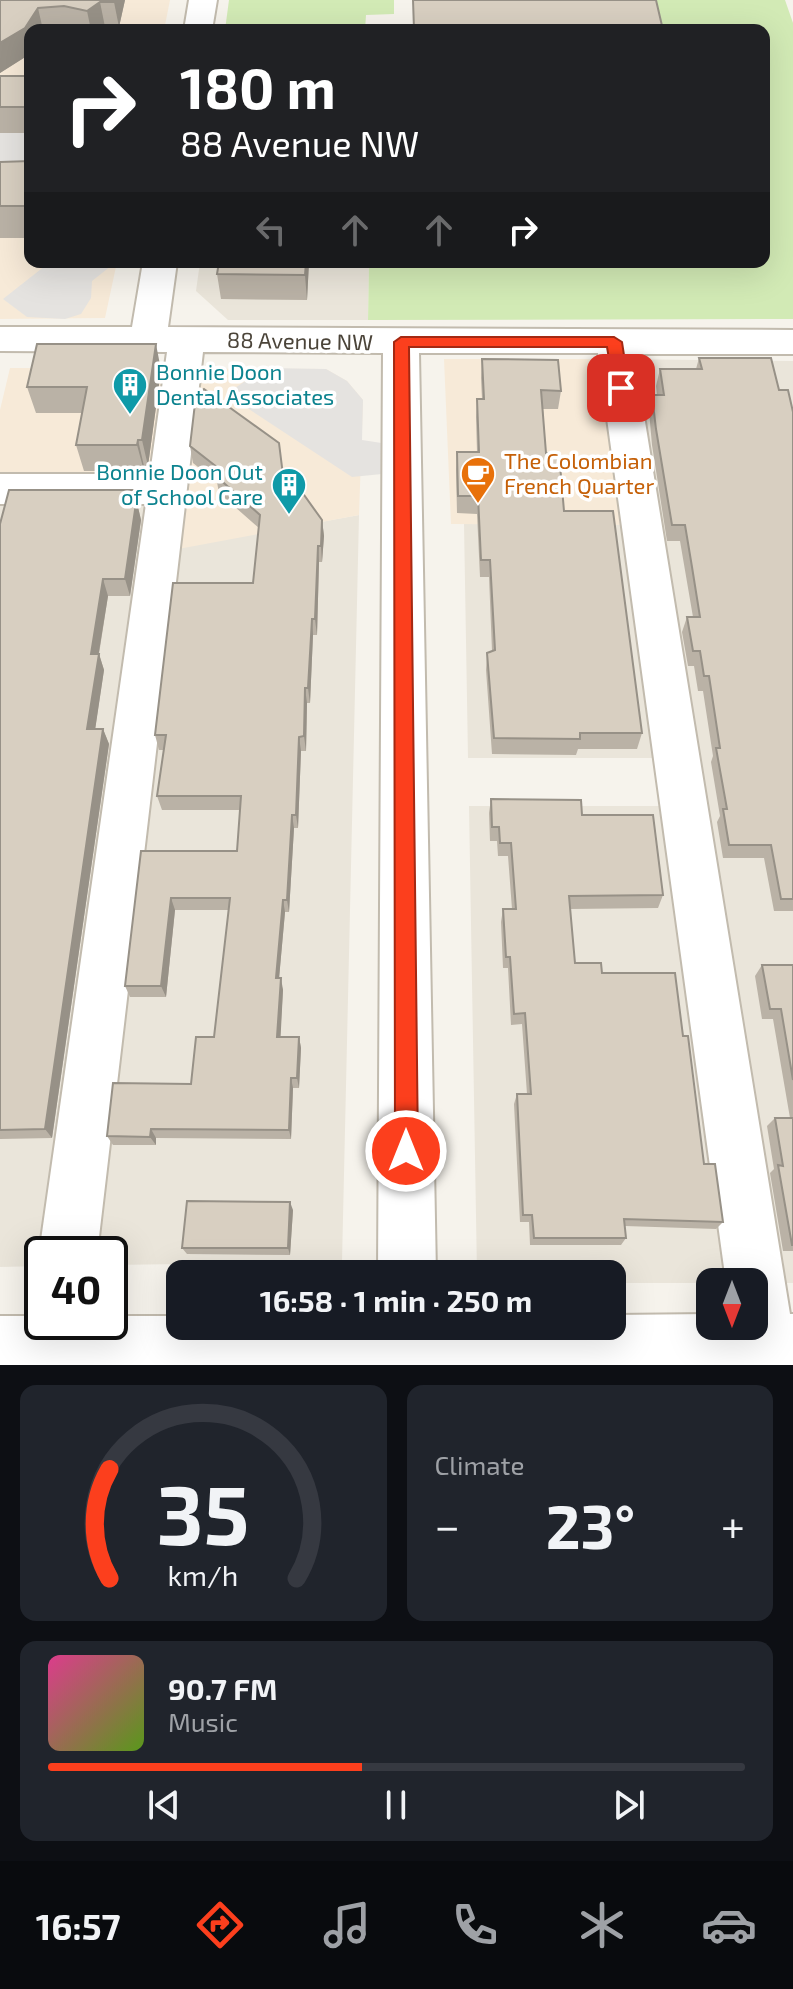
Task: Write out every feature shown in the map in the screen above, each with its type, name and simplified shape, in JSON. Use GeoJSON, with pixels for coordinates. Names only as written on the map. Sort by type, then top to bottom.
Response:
{"type":"FeatureCollection","features":[{"type":"Feature","properties":{"kind":"street"},"geometry":{"type":"LineString","coordinates":[[199,24],[203,0]]}},
{"type":"Feature","properties":{"kind":"street"},"geometry":{"type":"LineString","coordinates":[[70,1236],[167,489],[167,339],[161,268]]}},
{"type":"Feature","properties":{"kind":"street","name":"88 Avenue NW"},"geometry":{"type":"LineString","coordinates":[[0,339],[793,342]]}},
{"type":"Feature","properties":{"kind":"street"},"geometry":{"type":"LineString","coordinates":[[401,342],[407,1260]]}},
{"type":"Feature","properties":{"kind":"street"},"geometry":{"type":"LineString","coordinates":[[42,1345],[408,1345],[776,1351],[614,342]]}},
{"type":"Feature","properties":{"kind":"street"},"geometry":{"type":"LineString","coordinates":[[0,489],[167,489]]}},
{"type":"Feature","properties":{"kind":"shaded area"},"geometry":{"type":"Polygon","coordinates":[[[0,0],[170,0],[165,24],[24,24],[24,268],[116,268],[105,318],[0,319],[0,0]]]}},
{"type":"Feature","properties":{"kind":"shaded area"},"geometry":{"type":"Polygon","coordinates":[[[0,133],[24,133],[24,172],[0,172],[0,133]]]}},
{"type":"Feature","properties":{"kind":"shaded area"},"geometry":{"type":"Polygon","coordinates":[[[42,268],[108,268],[92,281],[91,298],[81,314],[65,319],[27,317],[3,299],[42,268]]]}},
{"type":"Feature","properties":{"kind":"shaded area"},"geometry":{"type":"Polygon","coordinates":[[[199,268],[369,268],[368,320],[228,320],[196,291],[199,268]]]}},
{"type":"Feature","properties":{"kind":"shaded area"},"geometry":{"type":"Polygon","coordinates":[[[444,359],[609,359],[634,525],[451,524],[444,359]]]}},
{"type":"Feature","properties":{"kind":"shaded area"},"geometry":{"type":"Polygon","coordinates":[[[609,359],[793,361],[793,1283],[768,1283],[768,1268],[696,1268],[696,1283],[626,1283],[626,1260],[477,1260],[469,806],[674,806],[668,758],[468,758],[464,524],[634,525],[609,359]]]}},
{"type":"Feature","properties":{"kind":"shaded area"},"geometry":{"type":"Polygon","coordinates":[[[10,368],[326,369],[347,381],[363,400],[359,515],[173,550],[180,498],[0,495],[0,410],[10,368]]]}},
{"type":"Feature","properties":{"kind":"shaded area"},"geometry":{"type":"Polygon","coordinates":[[[265,368],[326,369],[347,381],[363,400],[362,440],[388,444],[392,473],[352,477],[226,394],[265,368]]]}},
{"type":"Feature","properties":{"kind":"shaded area"},"geometry":{"type":"Polygon","coordinates":[[[0,495],[180,497],[173,549],[359,515],[342,1260],[166,1260],[166,1264],[128,1265],[128,1236],[24,1236],[24,1266],[0,1267],[0,495]]]}},
{"type":"Feature","properties":{"kind":"green space"},"geometry":{"type":"Polygon","coordinates":[[[229,0],[394,0],[394,14],[366,15],[365,24],[226,24],[229,0]]]}},
{"type":"Feature","properties":{"kind":"green space"},"geometry":{"type":"Polygon","coordinates":[[[647,0],[785,0],[793,23],[793,319],[368,320],[369,268],[770,268],[770,24],[652,24],[647,0]]]}},
{"type":"Feature","properties":{"kind":"building"},"geometry":{"type":"Polygon","coordinates":[[[0,0],[114,0],[100,2],[87,11],[64,6],[38,8],[28,24],[24,24],[24,29],[0,43],[0,0]]]}},
{"type":"Feature","properties":{"kind":"building"},"geometry":{"type":"Polygon","coordinates":[[[413,0],[656,0],[662,24],[414,24],[413,0]]]}},
{"type":"Feature","properties":{"kind":"building"},"geometry":{"type":"Polygon","coordinates":[[[0,76],[24,76],[24,107],[0,107],[0,76]]]}},
{"type":"Feature","properties":{"kind":"building"},"geometry":{"type":"Polygon","coordinates":[[[24,161],[24,206],[0,206],[0,162],[24,161]]]}},
{"type":"Feature","properties":{"kind":"building"},"geometry":{"type":"Polygon","coordinates":[[[218,268],[306,268],[305,275],[217,274],[218,268]]]}},
{"type":"Feature","properties":{"kind":"building"},"geometry":{"type":"Polygon","coordinates":[[[37,344],[156,344],[142,440],[138,440],[137,445],[76,445],[87,387],[27,387],[37,344]]]}},
{"type":"Feature","properties":{"kind":"building"},"geometry":{"type":"Polygon","coordinates":[[[699,358],[771,358],[779,390],[788,390],[793,412],[793,899],[781,899],[771,845],[729,845],[723,809],[727,809],[716,748],[720,748],[709,676],[704,676],[700,651],[693,651],[687,617],[700,617],[685,525],[672,525],[652,395],[664,395],[660,369],[702,369],[699,358]]]}},
{"type":"Feature","properties":{"kind":"building"},"geometry":{"type":"Polygon","coordinates":[[[482,359],[558,360],[561,391],[541,390],[546,453],[559,453],[564,511],[613,511],[642,733],[580,733],[580,739],[494,738],[487,653],[495,650],[490,560],[481,560],[478,496],[458,496],[457,452],[479,452],[477,399],[484,399],[482,359]]]}},
{"type":"Feature","properties":{"kind":"building"},"geometry":{"type":"Polygon","coordinates":[[[204,389],[279,443],[283,475],[299,488],[322,520],[315,619],[312,619],[308,688],[305,688],[304,736],[299,737],[296,815],[292,815],[287,900],[283,900],[276,978],[281,978],[277,1037],[299,1037],[297,1078],[291,1078],[289,1130],[151,1129],[150,1137],[107,1136],[113,1083],[191,1084],[196,1037],[214,1037],[230,898],[171,898],[161,986],[125,986],[141,851],[237,851],[241,796],[157,796],[166,735],[155,735],[173,583],[253,583],[260,515],[216,476],[222,471],[190,446],[196,395],[204,389]]]}},
{"type":"Feature","properties":{"kind":"building"},"geometry":{"type":"Polygon","coordinates":[[[9,490],[134,490],[132,503],[136,503],[125,579],[103,579],[91,654],[99,654],[87,729],[103,729],[45,1129],[0,1130],[0,524],[9,490]]]}},
{"type":"Feature","properties":{"kind":"building"},"geometry":{"type":"Polygon","coordinates":[[[491,799],[581,800],[582,815],[653,815],[663,895],[569,896],[575,963],[601,963],[602,973],[675,973],[683,1036],[688,1036],[704,1164],[715,1164],[723,1222],[624,1219],[626,1238],[534,1238],[532,1215],[523,1215],[517,1094],[531,1094],[525,1013],[514,1014],[503,909],[516,909],[511,843],[500,843],[499,827],[492,827],[491,799]]]}},
{"type":"Feature","properties":{"kind":"building"},"geometry":{"type":"Polygon","coordinates":[[[762,965],[793,965],[793,1080],[781,1009],[770,1009],[762,965]]]}},
{"type":"Feature","properties":{"kind":"building"},"geometry":{"type":"Polygon","coordinates":[[[775,1118],[793,1118],[793,1245],[778,1165],[783,1166],[775,1118]]]}},
{"type":"Feature","properties":{"kind":"building"},"geometry":{"type":"Polygon","coordinates":[[[187,1201],[290,1202],[288,1248],[182,1248],[187,1201]]]}},
{"type":"Feature","properties":{"kind":"place","name":"Bonnie Doon Dental Associates"},"geometry":{"type":"Point","coordinates":[130,416]}},
{"type":"Feature","properties":{"kind":"place","name":"The Colombian French Quarter"},"geometry":{"type":"Point","coordinates":[478,505]}},
{"type":"Feature","properties":{"kind":"place","name":"Bonnie Doon Out of School Care"},"geometry":{"type":"Point","coordinates":[289,516]}},
{"type":"Feature","properties":{"kind":"route"},"geometry":{"type":"LineString","coordinates":[[406,1151],[401,342],[614,342],[621,388]]}}]}
